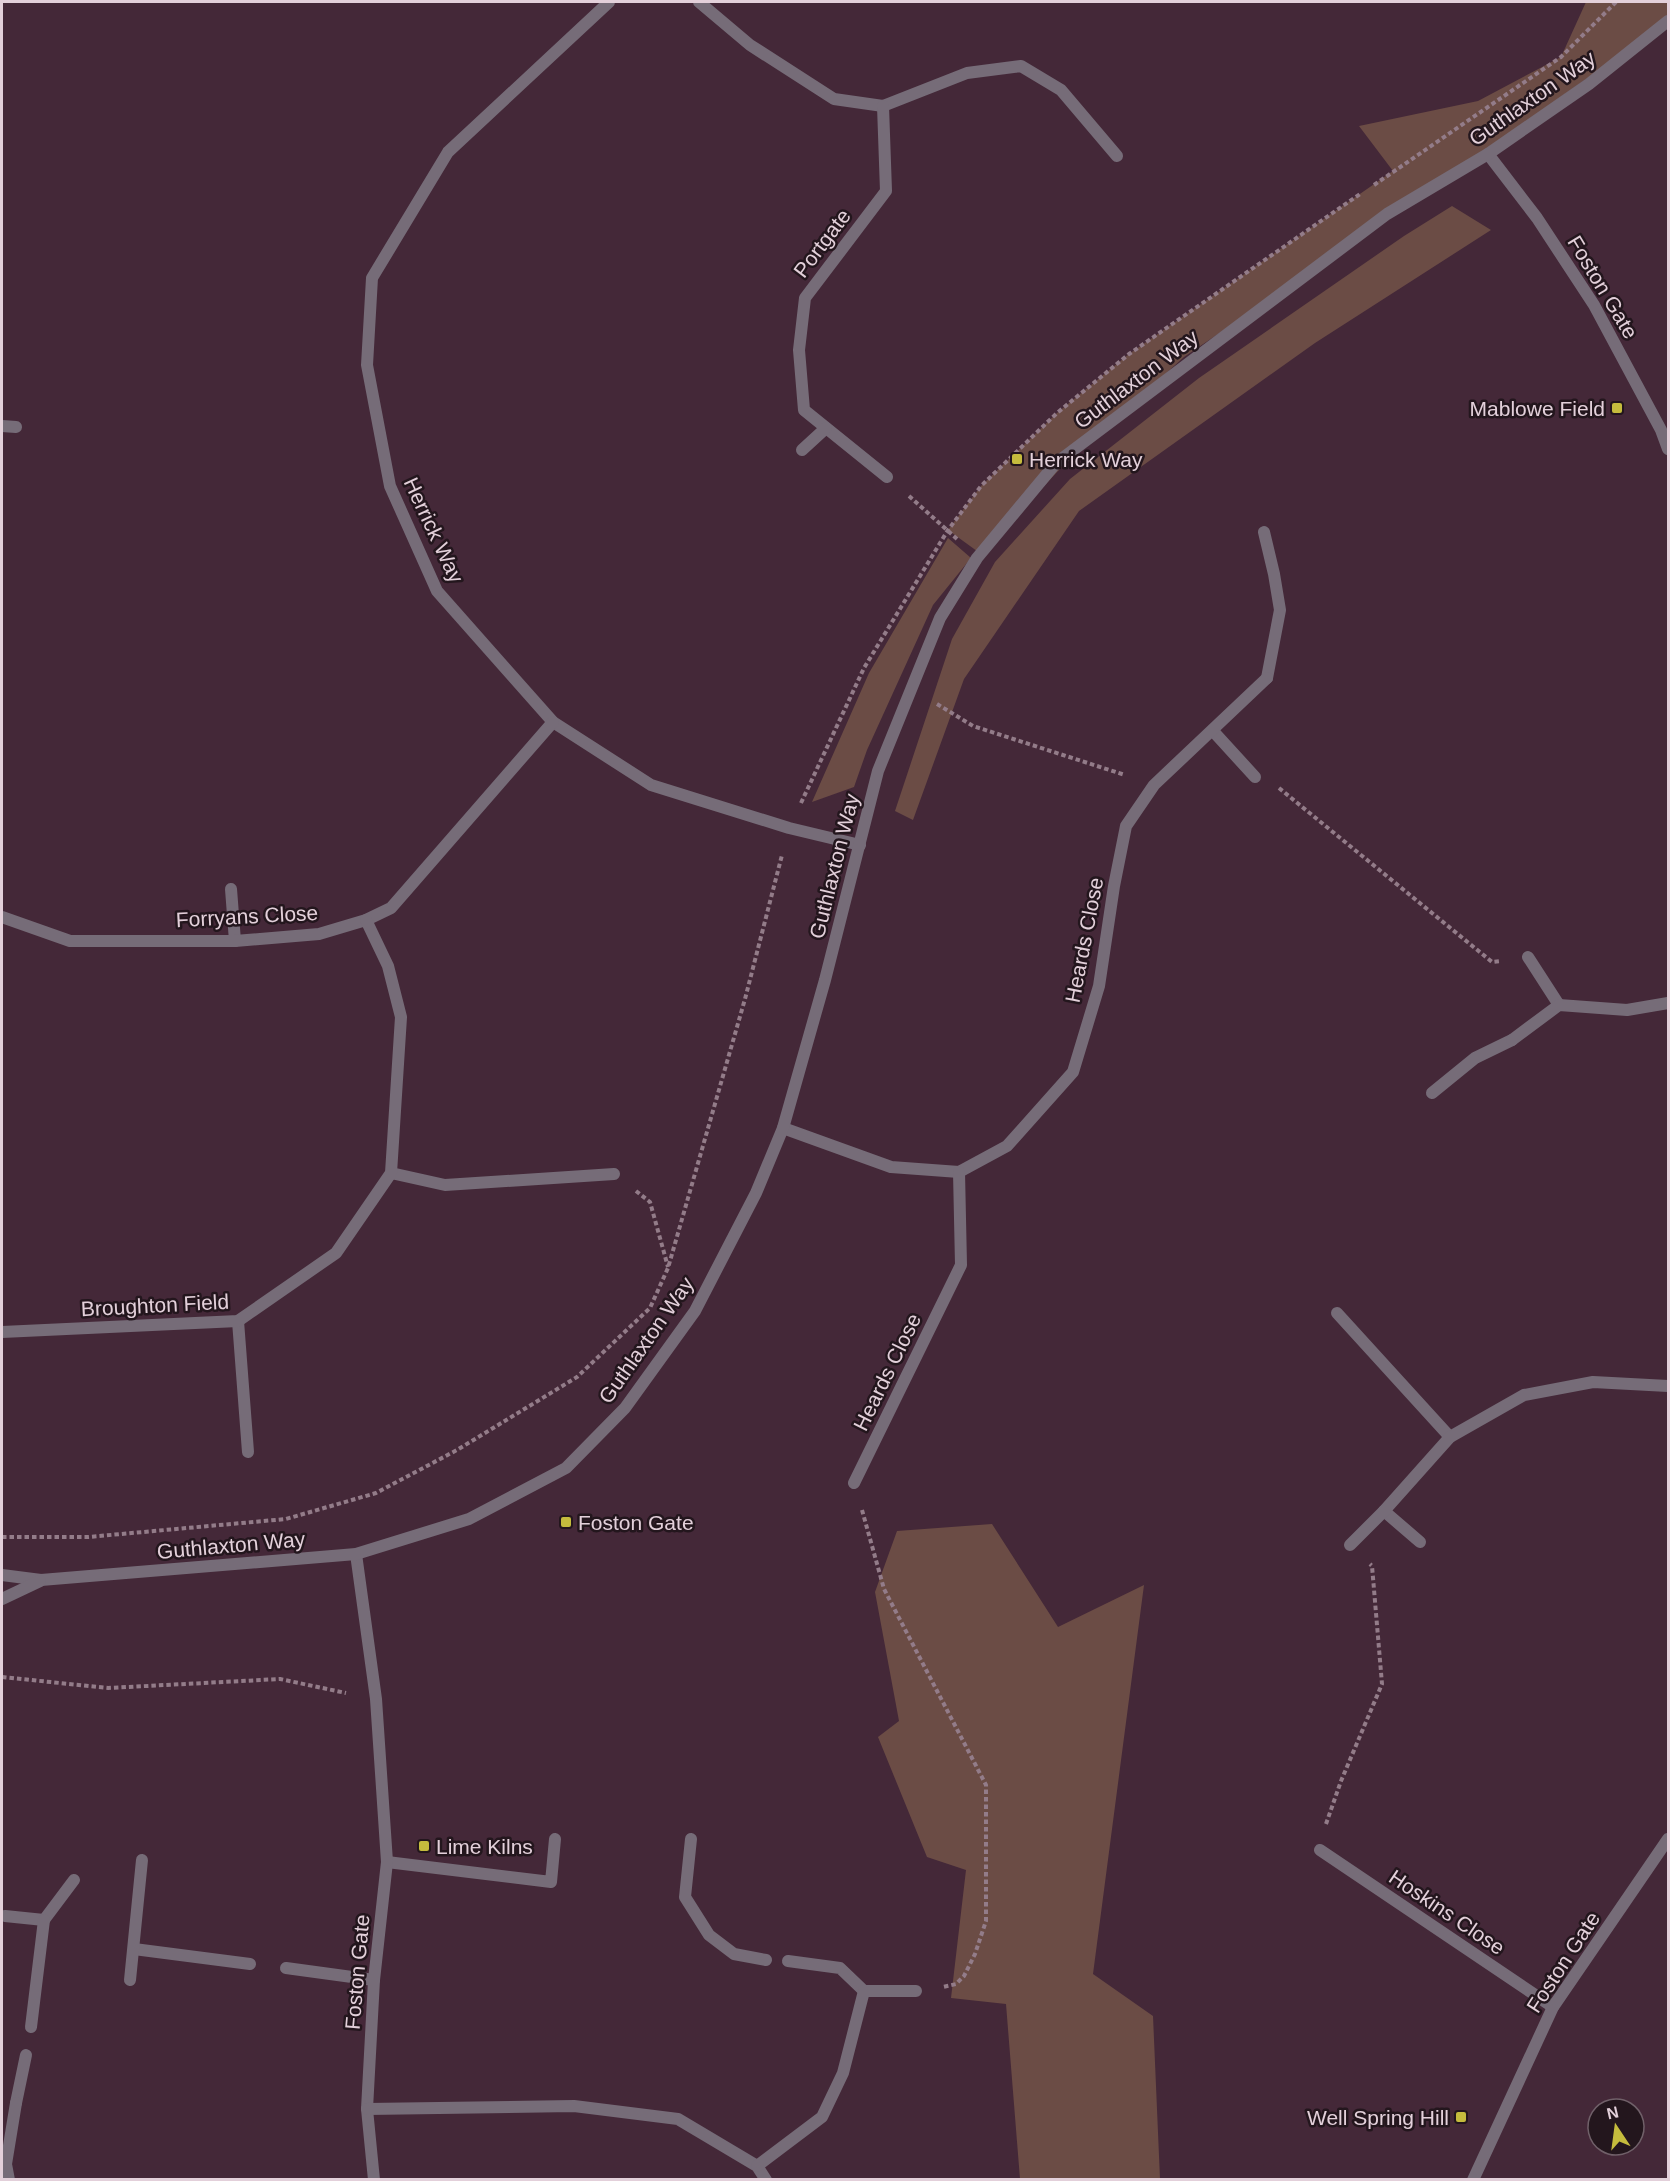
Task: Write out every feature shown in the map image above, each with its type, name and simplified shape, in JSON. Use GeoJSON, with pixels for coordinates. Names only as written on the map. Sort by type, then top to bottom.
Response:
{"type":"FeatureCollection","features":[{"type":"Feature","properties":{"kind":"street","name":"Herrick Way"},"geometry":{"type":"LineString","coordinates":[[609,2],[448,152],[372,278],[367,364],[390,486],[437,591],[553,722],[651,785],[789,828],[861,845]]}},
{"type":"Feature","properties":{"kind":"street"},"geometry":{"type":"LineString","coordinates":[[699,2],[750,45],[834,99],[883,105],[967,73],[1021,66],[1061,90],[1117,156]]}},
{"type":"Feature","properties":{"kind":"street","name":"Guthlaxton Way"},"geometry":{"type":"LineString","coordinates":[[2,1575],[41,1580],[356,1554],[469,1519],[566,1468],[625,1408],[695,1311],[756,1194],[783,1128],[861,845],[878,771],[940,618],[977,558],[1056,463],[1387,214],[1488,154],[1589,84],[1668,21]]}},
{"type":"Feature","properties":{"kind":"street","name":"Portgate"},"geometry":{"type":"LineString","coordinates":[[883,105],[886,191],[805,298],[799,350],[804,410],[888,477]]}},
{"type":"Feature","properties":{"kind":"street","name":"Foston Gate"},"geometry":{"type":"LineString","coordinates":[[1488,154],[1537,218],[1594,305],[1661,430],[1668,449]]}},
{"type":"Feature","properties":{"kind":"street"},"geometry":{"type":"LineString","coordinates":[[2,426],[16,427]]}},
{"type":"Feature","properties":{"kind":"street"},"geometry":{"type":"LineString","coordinates":[[802,450],[826,428]]}},
{"type":"Feature","properties":{"kind":"street","name":"Heards Close"},"geometry":{"type":"LineString","coordinates":[[854,1483],[961,1265],[959,1172],[1007,1146],[1073,1072],[1099,986],[1114,886],[1126,826],[1154,785],[1267,678],[1281,610],[1264,532]]}},
{"type":"Feature","properties":{"kind":"street","name":"Forryans Close"},"geometry":{"type":"LineString","coordinates":[[2,917],[70,941],[235,941],[319,934],[366,920],[391,908],[553,722]]}},
{"type":"Feature","properties":{"kind":"street"},"geometry":{"type":"LineString","coordinates":[[1213,731],[1256,777]]}},
{"type":"Feature","properties":{"kind":"street"},"geometry":{"type":"LineString","coordinates":[[231,889],[235,941]]}},
{"type":"Feature","properties":{"kind":"street"},"geometry":{"type":"LineString","coordinates":[[366,920],[388,966],[401,1017],[391,1173],[445,1185],[614,1174]]}},
{"type":"Feature","properties":{"kind":"street"},"geometry":{"type":"LineString","coordinates":[[1528,957],[1559,1005]]}},
{"type":"Feature","properties":{"kind":"street"},"geometry":{"type":"LineString","coordinates":[[1432,1093],[1475,1058],[1512,1040],[1559,1005],[1628,1010],[1668,1003]]}},
{"type":"Feature","properties":{"kind":"street"},"geometry":{"type":"LineString","coordinates":[[783,1128],[891,1167],[959,1172]]}},
{"type":"Feature","properties":{"kind":"street","name":"Broughton Field"},"geometry":{"type":"LineString","coordinates":[[2,1332],[238,1322],[336,1253],[391,1173]]}},
{"type":"Feature","properties":{"kind":"street"},"geometry":{"type":"LineString","coordinates":[[1337,1313],[1450,1437]]}},
{"type":"Feature","properties":{"kind":"street"},"geometry":{"type":"LineString","coordinates":[[238,1322],[249,1452]]}},
{"type":"Feature","properties":{"kind":"street"},"geometry":{"type":"LineString","coordinates":[[1350,1545],[1384,1511],[1450,1437],[1524,1395],[1593,1382],[1668,1386]]}},
{"type":"Feature","properties":{"kind":"street"},"geometry":{"type":"LineString","coordinates":[[1384,1511],[1420,1542]]}},
{"type":"Feature","properties":{"kind":"street","name":"Foston Gate"},"geometry":{"type":"LineString","coordinates":[[356,1554],[376,1700],[387,1862],[374,1980],[367,2109],[374,2180]]}},
{"type":"Feature","properties":{"kind":"street","name":"Guthlaxton Way"},"geometry":{"type":"LineString","coordinates":[[2,1599],[41,1580]]}},
{"type":"Feature","properties":{"kind":"street"},"geometry":{"type":"LineString","coordinates":[[387,1862],[551,1882],[555,1839]]}},
{"type":"Feature","properties":{"kind":"street"},"geometry":{"type":"LineString","coordinates":[[691,1839],[685,1897],[691,1907],[709,1935],[734,1954],[766,1960]]}},
{"type":"Feature","properties":{"kind":"street","name":"Foston Gate"},"geometry":{"type":"LineString","coordinates":[[1473,2180],[1552,2007],[1668,1839]]}},
{"type":"Feature","properties":{"kind":"street","name":"Hoskins Close"},"geometry":{"type":"LineString","coordinates":[[1320,1850],[1552,2007]]}},
{"type":"Feature","properties":{"kind":"street"},"geometry":{"type":"LineString","coordinates":[[130,1980],[142,1860]]}},
{"type":"Feature","properties":{"kind":"street"},"geometry":{"type":"LineString","coordinates":[[31,2027],[44,1920],[74,1880]]}},
{"type":"Feature","properties":{"kind":"street"},"geometry":{"type":"LineString","coordinates":[[5,1916],[44,1920]]}},
{"type":"Feature","properties":{"kind":"street"},"geometry":{"type":"LineString","coordinates":[[134,1949],[250,1964]]}},
{"type":"Feature","properties":{"kind":"street"},"geometry":{"type":"LineString","coordinates":[[788,1962],[840,1968],[864,1991],[916,1991]]}},
{"type":"Feature","properties":{"kind":"street"},"geometry":{"type":"LineString","coordinates":[[285,1968],[374,1980]]}},
{"type":"Feature","properties":{"kind":"street"},"geometry":{"type":"LineString","coordinates":[[757,2166],[822,2117],[843,2073],[864,1991]]}},
{"type":"Feature","properties":{"kind":"street"},"geometry":{"type":"LineString","coordinates":[[9,2180],[4,2164],[26,2055]]}},
{"type":"Feature","properties":{"kind":"street"},"geometry":{"type":"LineString","coordinates":[[367,2109],[574,2106],[678,2119],[757,2166],[766,2180]]}},
{"type":"Feature","properties":{"kind":"path"},"geometry":{"type":"LineString","coordinates":[[888,477],[977,558]]}},
{"type":"Feature","properties":{"kind":"path"},"geometry":{"type":"LineString","coordinates":[[911,688],[973,726],[1154,785]]}},
{"type":"Feature","properties":{"kind":"path"},"geometry":{"type":"LineString","coordinates":[[1256,777],[1269,780],[1492,962],[1528,957]]}},
{"type":"Feature","properties":{"kind":"path"},"geometry":{"type":"LineString","coordinates":[[614,1174],[650,1202],[668,1268]]}},
{"type":"Feature","properties":{"kind":"path"},"geometry":{"type":"LineString","coordinates":[[854,1483],[884,1589],[986,1785],[986,1921],[975,1954],[964,1976],[956,1984],[916,1991]]}},
{"type":"Feature","properties":{"kind":"path"},"geometry":{"type":"LineString","coordinates":[[1320,1850],[1325,1826],[1341,1781],[1382,1684],[1372,1566],[1350,1545]]}},
{"type":"Feature","properties":{"kind":"path"},"geometry":{"type":"LineString","coordinates":[[2,1677],[108,1688],[280,1679],[376,1700]]}},
{"type":"Feature","properties":{"kind":"shaded area"},"geometry":{"type":"Polygon","coordinates":[[[1586,2],[1668,2],[1668,21],[1394,215],[1184,357],[1058,471],[981,554],[948,530],[981,486],[1057,413],[1129,354],[1393,171],[1359,126],[1478,101],[1561,57],[1586,2]]]}},
{"type":"Feature","properties":{"kind":"shaded area"},"geometry":{"type":"Polygon","coordinates":[[[1452,206],[1491,230],[1315,343],[1079,511],[964,679],[913,820],[895,811],[952,639],[995,562],[1070,479],[1199,378],[1404,236],[1452,206]]]}},
{"type":"Feature","properties":{"kind":"shaded area"},"geometry":{"type":"Polygon","coordinates":[[[948,538],[971,558],[933,605],[867,750],[854,787],[812,802],[869,673],[948,538]]]}},
{"type":"Feature","properties":{"kind":"shaded area"},"geometry":{"type":"Polygon","coordinates":[[[992,1524],[1058,1627],[1144,1585],[1093,1974],[1153,2016],[1160,2179],[1020,2179],[1006,2004],[951,1998],[966,1870],[927,1857],[878,1737],[899,1721],[875,1592],[897,1531],[992,1524]]]}},
{"type":"Feature","properties":{"kind":"place","name":"Mablowe Field"},"geometry":{"type":"Point","coordinates":[1617,408]}},
{"type":"Feature","properties":{"kind":"place","name":"Herrick Way"},"geometry":{"type":"Point","coordinates":[1017,459]}},
{"type":"Feature","properties":{"kind":"place","name":"Foston Gate"},"geometry":{"type":"Point","coordinates":[566,1522]}},
{"type":"Feature","properties":{"kind":"place","name":"Lime Kilns"},"geometry":{"type":"Point","coordinates":[424,1846]}},
{"type":"Feature","properties":{"kind":"place","name":"Well Spring Hill"},"geometry":{"type":"Point","coordinates":[1461,2117]}}]}
